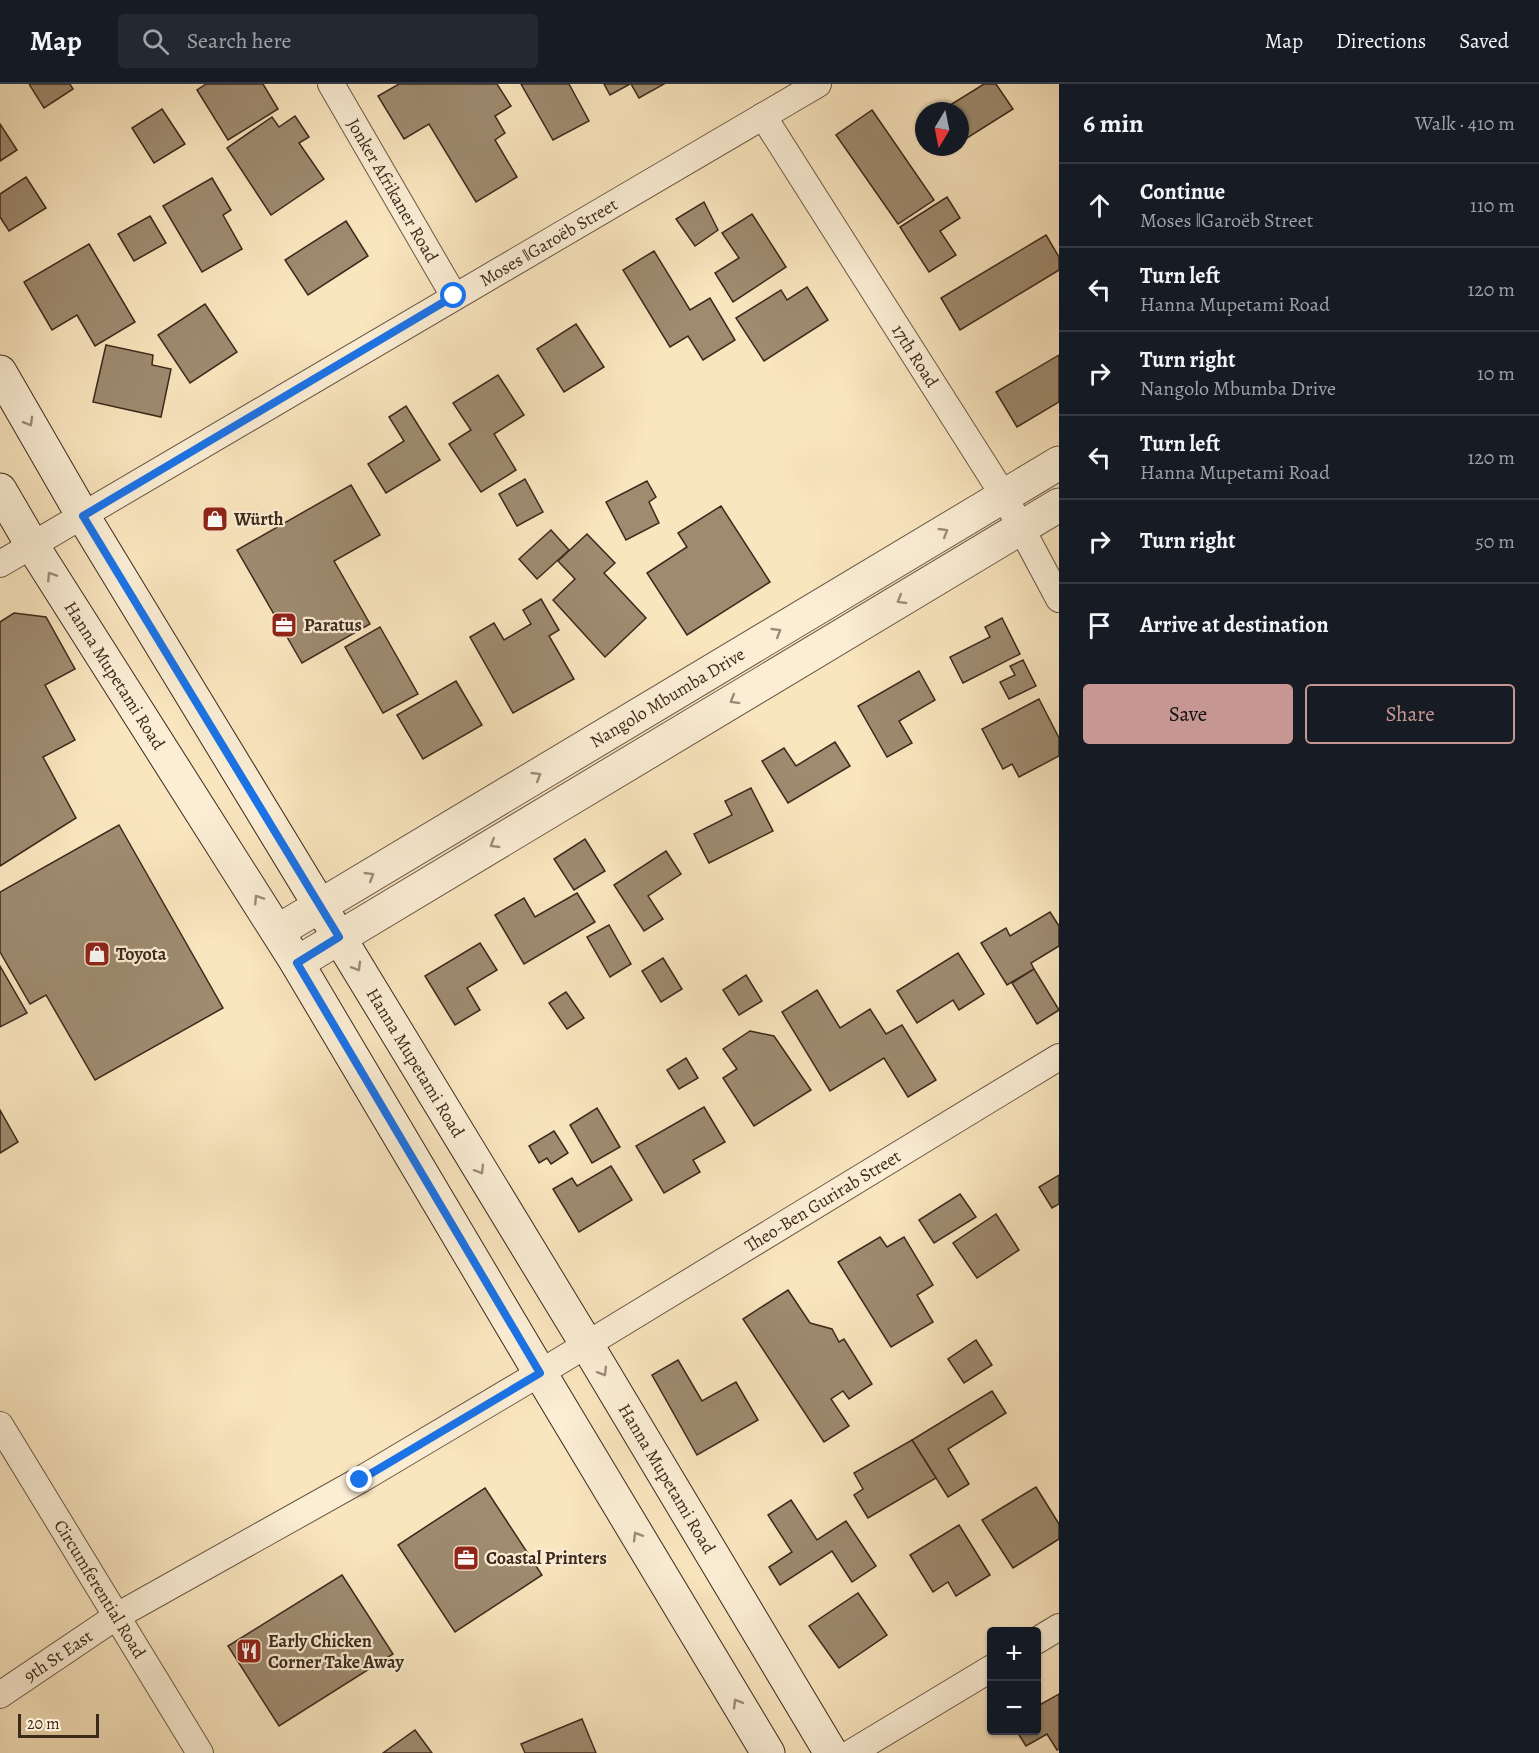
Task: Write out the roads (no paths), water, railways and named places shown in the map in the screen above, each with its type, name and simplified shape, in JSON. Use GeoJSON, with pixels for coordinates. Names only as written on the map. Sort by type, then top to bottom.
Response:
{"type":"FeatureCollection","features":[{"type":"Feature","properties":{"kind":"main road","name":"Hanna Mupetami Road"},"geometry":{"type":"LineString","coordinates":[[0,372],[83,516],[587,1345],[831,1753]]}},
{"type":"Feature","properties":{"kind":"main road","name":"Nangolo Mbumba Drive"},"geometry":{"type":"LineString","coordinates":[[278,931],[1059,464]]}},
{"type":"Feature","properties":{"kind":"main road","name":"Hanna Mupetami Road"},"geometry":{"type":"LineString","coordinates":[[0,490],[32,545],[278,931],[768,1753]]}},
{"type":"Feature","properties":{"kind":"main road","name":"Nangolo Mbumba Drive"},"geometry":{"type":"LineString","coordinates":[[297,963],[1059,505]]}},
{"type":"Feature","properties":{"kind":"street","name":"Jonker Afrikaner Road"},"geometry":{"type":"LineString","coordinates":[[331,84],[454,296]]}},
{"type":"Feature","properties":{"kind":"street","name":"Moses ǁGaroëb Street"},"geometry":{"type":"LineString","coordinates":[[0,564],[818,84]]}},
{"type":"Feature","properties":{"kind":"street","name":"17th Road"},"geometry":{"type":"LineString","coordinates":[[763,116],[1004,496],[1059,598]]}},
{"type":"Feature","properties":{"kind":"street","name":"Theo-Ben Gurirab Street"},"geometry":{"type":"LineString","coordinates":[[540,1373],[1059,1057]]}},
{"type":"Feature","properties":{"kind":"street","name":"9th St East"},"geometry":{"type":"LineString","coordinates":[[0,1695],[117,1616],[360,1480],[540,1373]]}},
{"type":"Feature","properties":{"kind":"street","name":"Circumferential Road"},"geometry":{"type":"LineString","coordinates":[[0,1425],[200,1753]]}},
{"type":"Feature","properties":{"kind":"street"},"geometry":{"type":"LineString","coordinates":[[1041,1638],[1059,1627]]}},
{"type":"Feature","properties":{"kind":"street"},"geometry":{"type":"LineString","coordinates":[[851,1753],[987,1671]]}},
{"type":"Feature","properties":{"kind":"place","name":"Würth"},"geometry":{"type":"Point","coordinates":[215,519]}},
{"type":"Feature","properties":{"kind":"place","name":"Paratus"},"geometry":{"type":"Point","coordinates":[284,625]}},
{"type":"Feature","properties":{"kind":"place","name":"Toyota"},"geometry":{"type":"Point","coordinates":[97,954]}},
{"type":"Feature","properties":{"kind":"place","name":"Coastal Printers"},"geometry":{"type":"Point","coordinates":[466,1558]}},
{"type":"Feature","properties":{"kind":"place","name":"Early Chicken Corner Take Away"},"geometry":{"type":"Point","coordinates":[249,1651]}}]}
